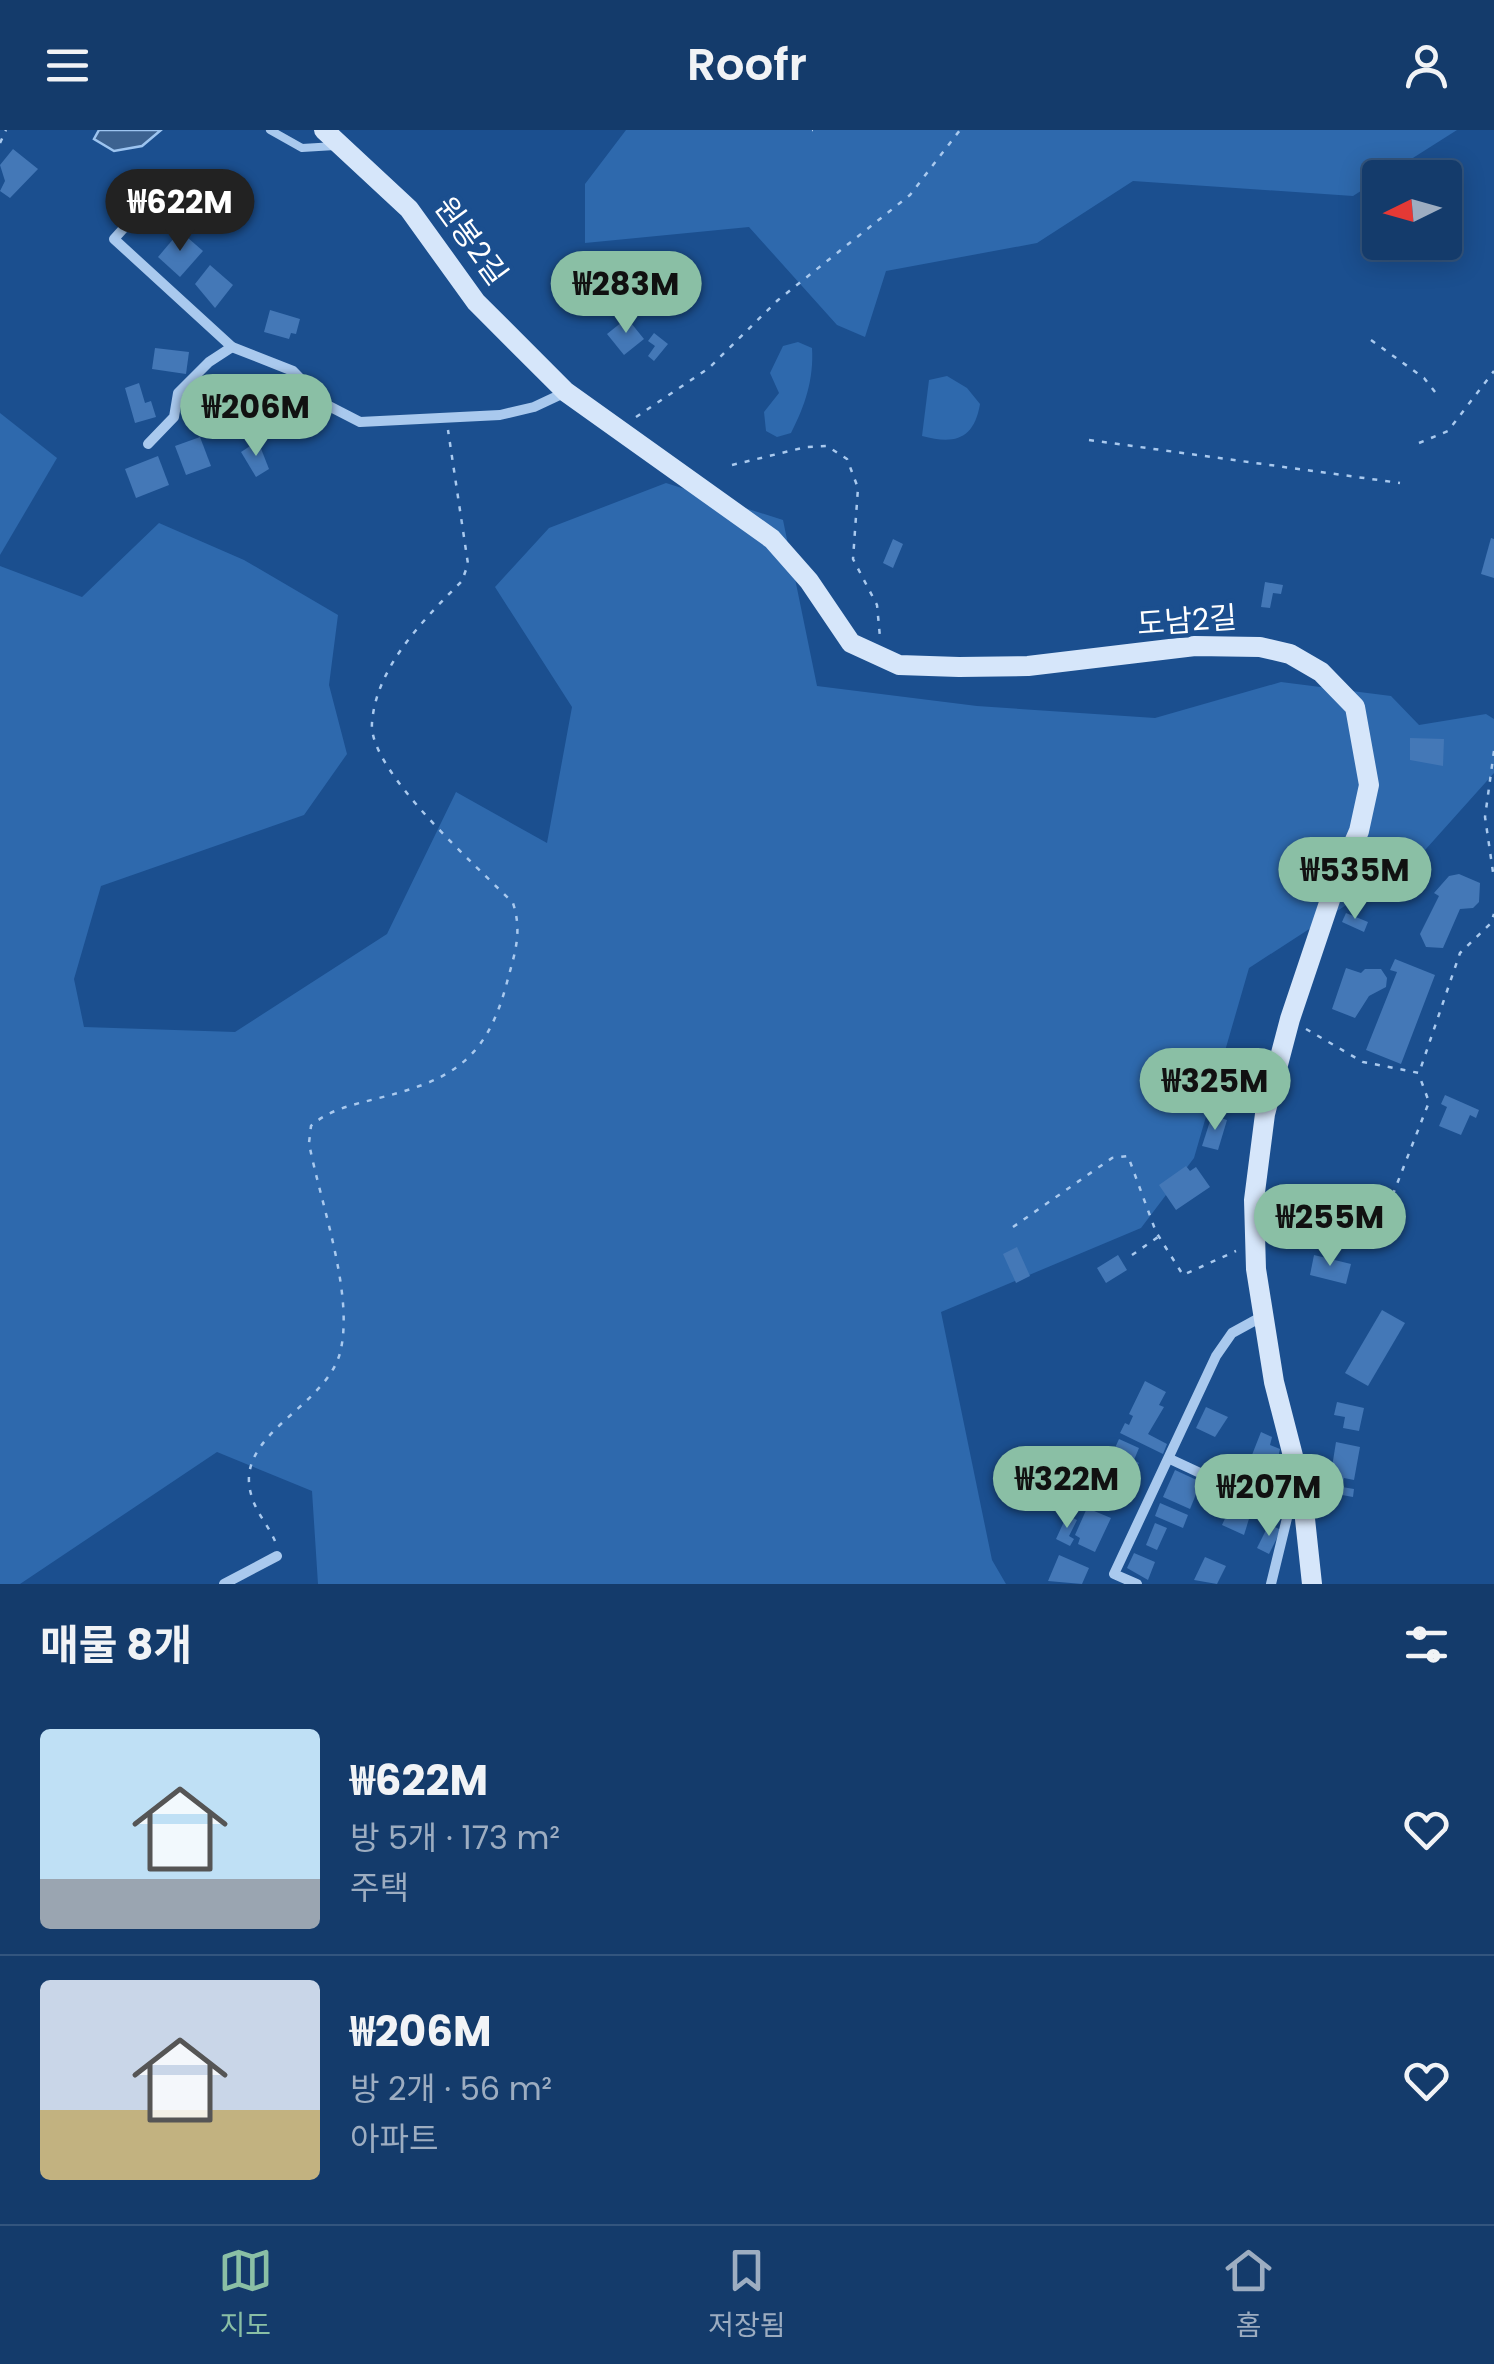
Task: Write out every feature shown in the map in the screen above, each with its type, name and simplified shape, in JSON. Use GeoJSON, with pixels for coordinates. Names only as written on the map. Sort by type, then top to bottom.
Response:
{"type":"FeatureCollection","features":[{"type":"Feature","properties":{"kind":"main road","name":"원봉2길"},"geometry":{"type":"LineString","coordinates":[[324,130],[410,209],[476,302],[566,392]]}},
{"type":"Feature","properties":{"kind":"main road","name":"도남2길"},"geometry":{"type":"LineString","coordinates":[[566,392],[772,539],[809,581],[851,643],[899,666],[1028,666],[1194,646],[1260,647],[1290,654],[1336,684],[1355,707],[1369,785],[1359,831],[1333,891],[1290,1020],[1265,1114],[1254,1200],[1265,1314],[1291,1450]]}},
{"type":"Feature","properties":{"kind":"main road"},"geometry":{"type":"LineString","coordinates":[[1291,1450],[1302,1491],[1312,1584]]}},
{"type":"Feature","properties":{"kind":"street"},"geometry":{"type":"LineString","coordinates":[[151,198],[114,239],[232,347],[293,371],[341,416],[360,422],[414,416],[447,419],[500,415],[534,407],[566,392]]}},
{"type":"Feature","properties":{"kind":"street"},"geometry":{"type":"LineString","coordinates":[[148,444],[174,416],[178,393],[209,362],[232,347]]}},
{"type":"Feature","properties":{"kind":"street"},"geometry":{"type":"LineString","coordinates":[[1136,1584],[1114,1574],[1216,1356],[1232,1333],[1265,1314]]}},
{"type":"Feature","properties":{"kind":"street","name":"도남2길"},"geometry":{"type":"LineString","coordinates":[[1270,1584],[1288,1514],[1291,1450]]}},
{"type":"Feature","properties":{"kind":"street"},"geometry":{"type":"LineString","coordinates":[[1170,1460],[1288,1514]]}},
{"type":"Feature","properties":{"kind":"street"},"geometry":{"type":"LineString","coordinates":[[224,1584],[277,1556]]}},
{"type":"Feature","properties":{"kind":"lane"},"geometry":{"type":"LineString","coordinates":[[270,130],[302,148],[343,146]]}},
{"type":"Feature","properties":{"kind":"path"},"geometry":{"type":"LineString","coordinates":[[0,142],[6,130]]}},
{"type":"Feature","properties":{"kind":"path"},"geometry":{"type":"LineString","coordinates":[[619,430],[710,368],[778,300],[910,196],[960,130]]}},
{"type":"Feature","properties":{"kind":"path"},"geometry":{"type":"LineString","coordinates":[[1371,340],[1424,378],[1439,397]]}},
{"type":"Feature","properties":{"kind":"path"},"geometry":{"type":"LineString","coordinates":[[1419,443],[1448,431],[1483,379],[1494,371]]}},
{"type":"Feature","properties":{"kind":"path"},"geometry":{"type":"LineString","coordinates":[[277,1556],[272,1534],[252,1498],[251,1463],[280,1425],[330,1380],[341,1350],[342,1310],[309,1143],[311,1126],[340,1110],[442,1080],[465,1063],[484,1042],[501,1003],[522,930],[513,903],[384,763],[371,725],[386,672],[462,582],[468,564],[447,419]]}},
{"type":"Feature","properties":{"kind":"path"},"geometry":{"type":"LineString","coordinates":[[1089,440],[1400,483]]}},
{"type":"Feature","properties":{"kind":"path"},"geometry":{"type":"LineString","coordinates":[[732,465],[806,447],[827,446],[848,460],[858,488],[852,558],[878,605],[882,659]]}},
{"type":"Feature","properties":{"kind":"path"},"geometry":{"type":"LineString","coordinates":[[1494,750],[1485,817],[1494,880]]}},
{"type":"Feature","properties":{"kind":"path"},"geometry":{"type":"LineString","coordinates":[[1388,1207],[1429,1102],[1419,1074],[1460,953],[1491,923],[1494,914]]}},
{"type":"Feature","properties":{"kind":"path"},"geometry":{"type":"LineString","coordinates":[[1290,1020],[1362,1062],[1419,1074]]}},
{"type":"Feature","properties":{"kind":"path"},"geometry":{"type":"LineString","coordinates":[[1013,1227],[1112,1158],[1128,1156],[1159,1236],[1183,1275],[1256,1242]]}},
{"type":"Feature","properties":{"kind":"path"},"geometry":{"type":"LineString","coordinates":[[1132,1255],[1159,1236]]}},
{"type":"Feature","properties":{"kind":"shaded area"},"geometry":{"type":"Polygon","coordinates":[[[99,130],[161,130],[142,146],[114,151],[94,139],[99,130]]]}},
{"type":"Feature","properties":{"kind":"shaded area"},"geometry":{"type":"Polygon","coordinates":[[[626,130],[1457,130],[1410,160],[1362,160],[1362,190],[1353,196],[1133,181],[1037,243],[886,271],[865,337],[837,325],[749,227],[585,243],[585,184],[626,130]]]}},
{"type":"Feature","properties":{"kind":"shaded area"},"geometry":{"type":"Polygon","coordinates":[[[798,342],[812,348],[810,381],[791,433],[777,437],[766,431],[764,412],[779,393],[770,373],[783,346],[798,342]]]}},
{"type":"Feature","properties":{"kind":"shaded area"},"geometry":{"type":"Polygon","coordinates":[[[947,376],[967,388],[980,404],[977,416],[968,432],[953,439],[922,436],[929,380],[947,376]]]}},
{"type":"Feature","properties":{"kind":"shaded area"},"geometry":{"type":"Polygon","coordinates":[[[0,413],[57,458],[0,555],[0,413]]]}},
{"type":"Feature","properties":{"kind":"shaded area"},"geometry":{"type":"Polygon","coordinates":[[[666,483],[783,520],[817,686],[977,706],[1155,718],[1281,682],[1391,696],[1419,725],[1486,714],[1494,719],[1494,773],[1417,859],[1249,968],[1194,1158],[1141,1228],[941,1312],[992,1560],[1006,1584],[318,1584],[312,1491],[217,1452],[20,1584],[0,1584],[0,566],[82,597],[159,523],[244,560],[338,615],[329,685],[347,754],[304,815],[101,886],[74,979],[84,1027],[235,1032],[387,934],[456,792],[547,843],[572,707],[495,587],[549,528],[666,483]]]}},
{"type":"Feature","properties":{"kind":"building"},"geometry":{"type":"Polygon","coordinates":[[[13,149],[38,169],[10,198],[0,191],[5,181],[0,165],[13,149]]]}},
{"type":"Feature","properties":{"kind":"building"},"geometry":{"type":"Polygon","coordinates":[[[180,231],[203,251],[180,277],[158,257],[180,231]]]}},
{"type":"Feature","properties":{"kind":"building"},"geometry":{"type":"Polygon","coordinates":[[[210,265],[233,285],[215,308],[195,284],[210,265]]]}},
{"type":"Feature","properties":{"kind":"building"},"geometry":{"type":"Polygon","coordinates":[[[270,310],[300,319],[296,334],[291,333],[289,339],[264,332],[270,310]]]}},
{"type":"Feature","properties":{"kind":"building"},"geometry":{"type":"Polygon","coordinates":[[[627,318],[644,339],[624,355],[607,334],[627,318]]]}},
{"type":"Feature","properties":{"kind":"building"},"geometry":{"type":"Polygon","coordinates":[[[654,333],[668,344],[654,361],[648,356],[655,346],[648,341],[654,333]]]}},
{"type":"Feature","properties":{"kind":"building"},"geometry":{"type":"Polygon","coordinates":[[[155,348],[189,352],[186,374],[152,369],[155,348]]]}},
{"type":"Feature","properties":{"kind":"building"},"geometry":{"type":"Polygon","coordinates":[[[139,383],[145,403],[151,401],[156,417],[135,423],[125,388],[139,383]]]}},
{"type":"Feature","properties":{"kind":"building"},"geometry":{"type":"Polygon","coordinates":[[[200,437],[211,466],[186,475],[175,446],[200,437]]]}},
{"type":"Feature","properties":{"kind":"building"},"geometry":{"type":"Polygon","coordinates":[[[258,441],[269,469],[256,477],[241,452],[258,441]]]}},
{"type":"Feature","properties":{"kind":"building"},"geometry":{"type":"Polygon","coordinates":[[[158,456],[169,485],[136,498],[125,469],[158,456]]]}},
{"type":"Feature","properties":{"kind":"building"},"geometry":{"type":"Polygon","coordinates":[[[1491,538],[1494,539],[1494,578],[1481,574],[1491,538]]]}},
{"type":"Feature","properties":{"kind":"building"},"geometry":{"type":"Polygon","coordinates":[[[893,539],[903,544],[893,568],[883,563],[893,539]]]}},
{"type":"Feature","properties":{"kind":"building"},"geometry":{"type":"Polygon","coordinates":[[[1265,582],[1283,585],[1281,594],[1273,593],[1270,608],[1261,607],[1265,582]]]}},
{"type":"Feature","properties":{"kind":"building"},"geometry":{"type":"Polygon","coordinates":[[[1410,738],[1444,739],[1443,766],[1410,760],[1410,738]]]}},
{"type":"Feature","properties":{"kind":"building"},"geometry":{"type":"Polygon","coordinates":[[[1459,874],[1480,883],[1479,902],[1473,908],[1460,909],[1443,948],[1426,947],[1420,934],[1439,896],[1434,893],[1449,876],[1459,874]]]}},
{"type":"Feature","properties":{"kind":"building"},"geometry":{"type":"Polygon","coordinates":[[[1346,913],[1368,922],[1364,932],[1342,922],[1346,913]]]}},
{"type":"Feature","properties":{"kind":"building"},"geometry":{"type":"Polygon","coordinates":[[[1395,959],[1435,975],[1401,1064],[1366,1050],[1397,972],[1390,970],[1395,959]]]}},
{"type":"Feature","properties":{"kind":"building"},"geometry":{"type":"Polygon","coordinates":[[[1346,968],[1361,973],[1365,969],[1381,969],[1387,978],[1386,987],[1369,996],[1355,1018],[1332,1009],[1346,968]]]}},
{"type":"Feature","properties":{"kind":"building"},"geometry":{"type":"Polygon","coordinates":[[[1445,1095],[1479,1110],[1476,1118],[1470,1115],[1461,1135],[1439,1126],[1447,1107],[1441,1104],[1445,1095]]]}},
{"type":"Feature","properties":{"kind":"building"},"geometry":{"type":"Polygon","coordinates":[[[1212,1115],[1227,1120],[1218,1150],[1202,1146],[1212,1115]]]}},
{"type":"Feature","properties":{"kind":"building"},"geometry":{"type":"Polygon","coordinates":[[[1186,1166],[1190,1171],[1196,1167],[1210,1187],[1176,1210],[1159,1185],[1186,1166]]]}},
{"type":"Feature","properties":{"kind":"building"},"geometry":{"type":"Polygon","coordinates":[[[1333,1209],[1370,1218],[1365,1238],[1328,1228],[1333,1209]]]}},
{"type":"Feature","properties":{"kind":"building"},"geometry":{"type":"Polygon","coordinates":[[[1017,1247],[1030,1276],[1016,1283],[1003,1254],[1017,1247]]]}},
{"type":"Feature","properties":{"kind":"building"},"geometry":{"type":"Polygon","coordinates":[[[1118,1255],[1127,1270],[1106,1283],[1097,1268],[1118,1255]]]}},
{"type":"Feature","properties":{"kind":"building"},"geometry":{"type":"Polygon","coordinates":[[[1314,1255],[1351,1264],[1346,1284],[1310,1275],[1314,1255]]]}},
{"type":"Feature","properties":{"kind":"building"},"geometry":{"type":"Polygon","coordinates":[[[1382,1310],[1405,1323],[1368,1386],[1345,1373],[1382,1310]]]}},
{"type":"Feature","properties":{"kind":"building"},"geometry":{"type":"Polygon","coordinates":[[[1145,1381],[1166,1392],[1159,1405],[1164,1407],[1148,1434],[1167,1444],[1163,1454],[1120,1433],[1125,1423],[1129,1425],[1133,1416],[1129,1414],[1145,1381]]]}},
{"type":"Feature","properties":{"kind":"building"},"geometry":{"type":"Polygon","coordinates":[[[1337,1402],[1364,1408],[1359,1431],[1343,1428],[1345,1417],[1334,1415],[1337,1402]]]}},
{"type":"Feature","properties":{"kind":"building"},"geometry":{"type":"Polygon","coordinates":[[[1206,1407],[1228,1417],[1215,1437],[1196,1428],[1206,1407]]]}},
{"type":"Feature","properties":{"kind":"building"},"geometry":{"type":"Polygon","coordinates":[[[1261,1432],[1272,1437],[1270,1445],[1280,1449],[1275,1471],[1250,1460],[1261,1432]]]}},
{"type":"Feature","properties":{"kind":"building"},"geometry":{"type":"Polygon","coordinates":[[[1119,1439],[1139,1448],[1134,1460],[1139,1463],[1125,1483],[1111,1477],[1113,1471],[1106,1468],[1119,1439]]]}},
{"type":"Feature","properties":{"kind":"building"},"geometry":{"type":"Polygon","coordinates":[[[1336,1442],[1360,1447],[1354,1480],[1344,1478],[1342,1487],[1354,1489],[1353,1497],[1320,1491],[1324,1466],[1332,1467],[1336,1442]]]}},
{"type":"Feature","properties":{"kind":"building"},"geometry":{"type":"Polygon","coordinates":[[[1175,1470],[1201,1482],[1190,1509],[1163,1497],[1175,1470]]]}},
{"type":"Feature","properties":{"kind":"building"},"geometry":{"type":"Polygon","coordinates":[[[1235,1497],[1253,1506],[1244,1535],[1222,1525],[1235,1497]]]}},
{"type":"Feature","properties":{"kind":"building"},"geometry":{"type":"Polygon","coordinates":[[[1160,1503],[1188,1515],[1183,1528],[1155,1516],[1160,1503]]]}},
{"type":"Feature","properties":{"kind":"building"},"geometry":{"type":"Polygon","coordinates":[[[1087,1508],[1111,1518],[1095,1552],[1078,1544],[1080,1538],[1075,1535],[1087,1508]]]}},
{"type":"Feature","properties":{"kind":"building"},"geometry":{"type":"Polygon","coordinates":[[[1067,1515],[1077,1520],[1069,1536],[1074,1539],[1070,1546],[1056,1539],[1067,1515]]]}},
{"type":"Feature","properties":{"kind":"building"},"geometry":{"type":"Polygon","coordinates":[[[1155,1523],[1167,1528],[1157,1550],[1146,1545],[1155,1523]]]}},
{"type":"Feature","properties":{"kind":"building"},"geometry":{"type":"Polygon","coordinates":[[[1269,1524],[1281,1530],[1269,1554],[1257,1548],[1269,1524]]]}},
{"type":"Feature","properties":{"kind":"building"},"geometry":{"type":"Polygon","coordinates":[[[1134,1553],[1155,1562],[1148,1580],[1127,1568],[1134,1553]]]}},
{"type":"Feature","properties":{"kind":"building"},"geometry":{"type":"Polygon","coordinates":[[[1059,1555],[1089,1568],[1082,1584],[1048,1581],[1059,1555]]]}},
{"type":"Feature","properties":{"kind":"building"},"geometry":{"type":"Polygon","coordinates":[[[1205,1557],[1226,1566],[1217,1584],[1194,1580],[1205,1557]]]}}]}
